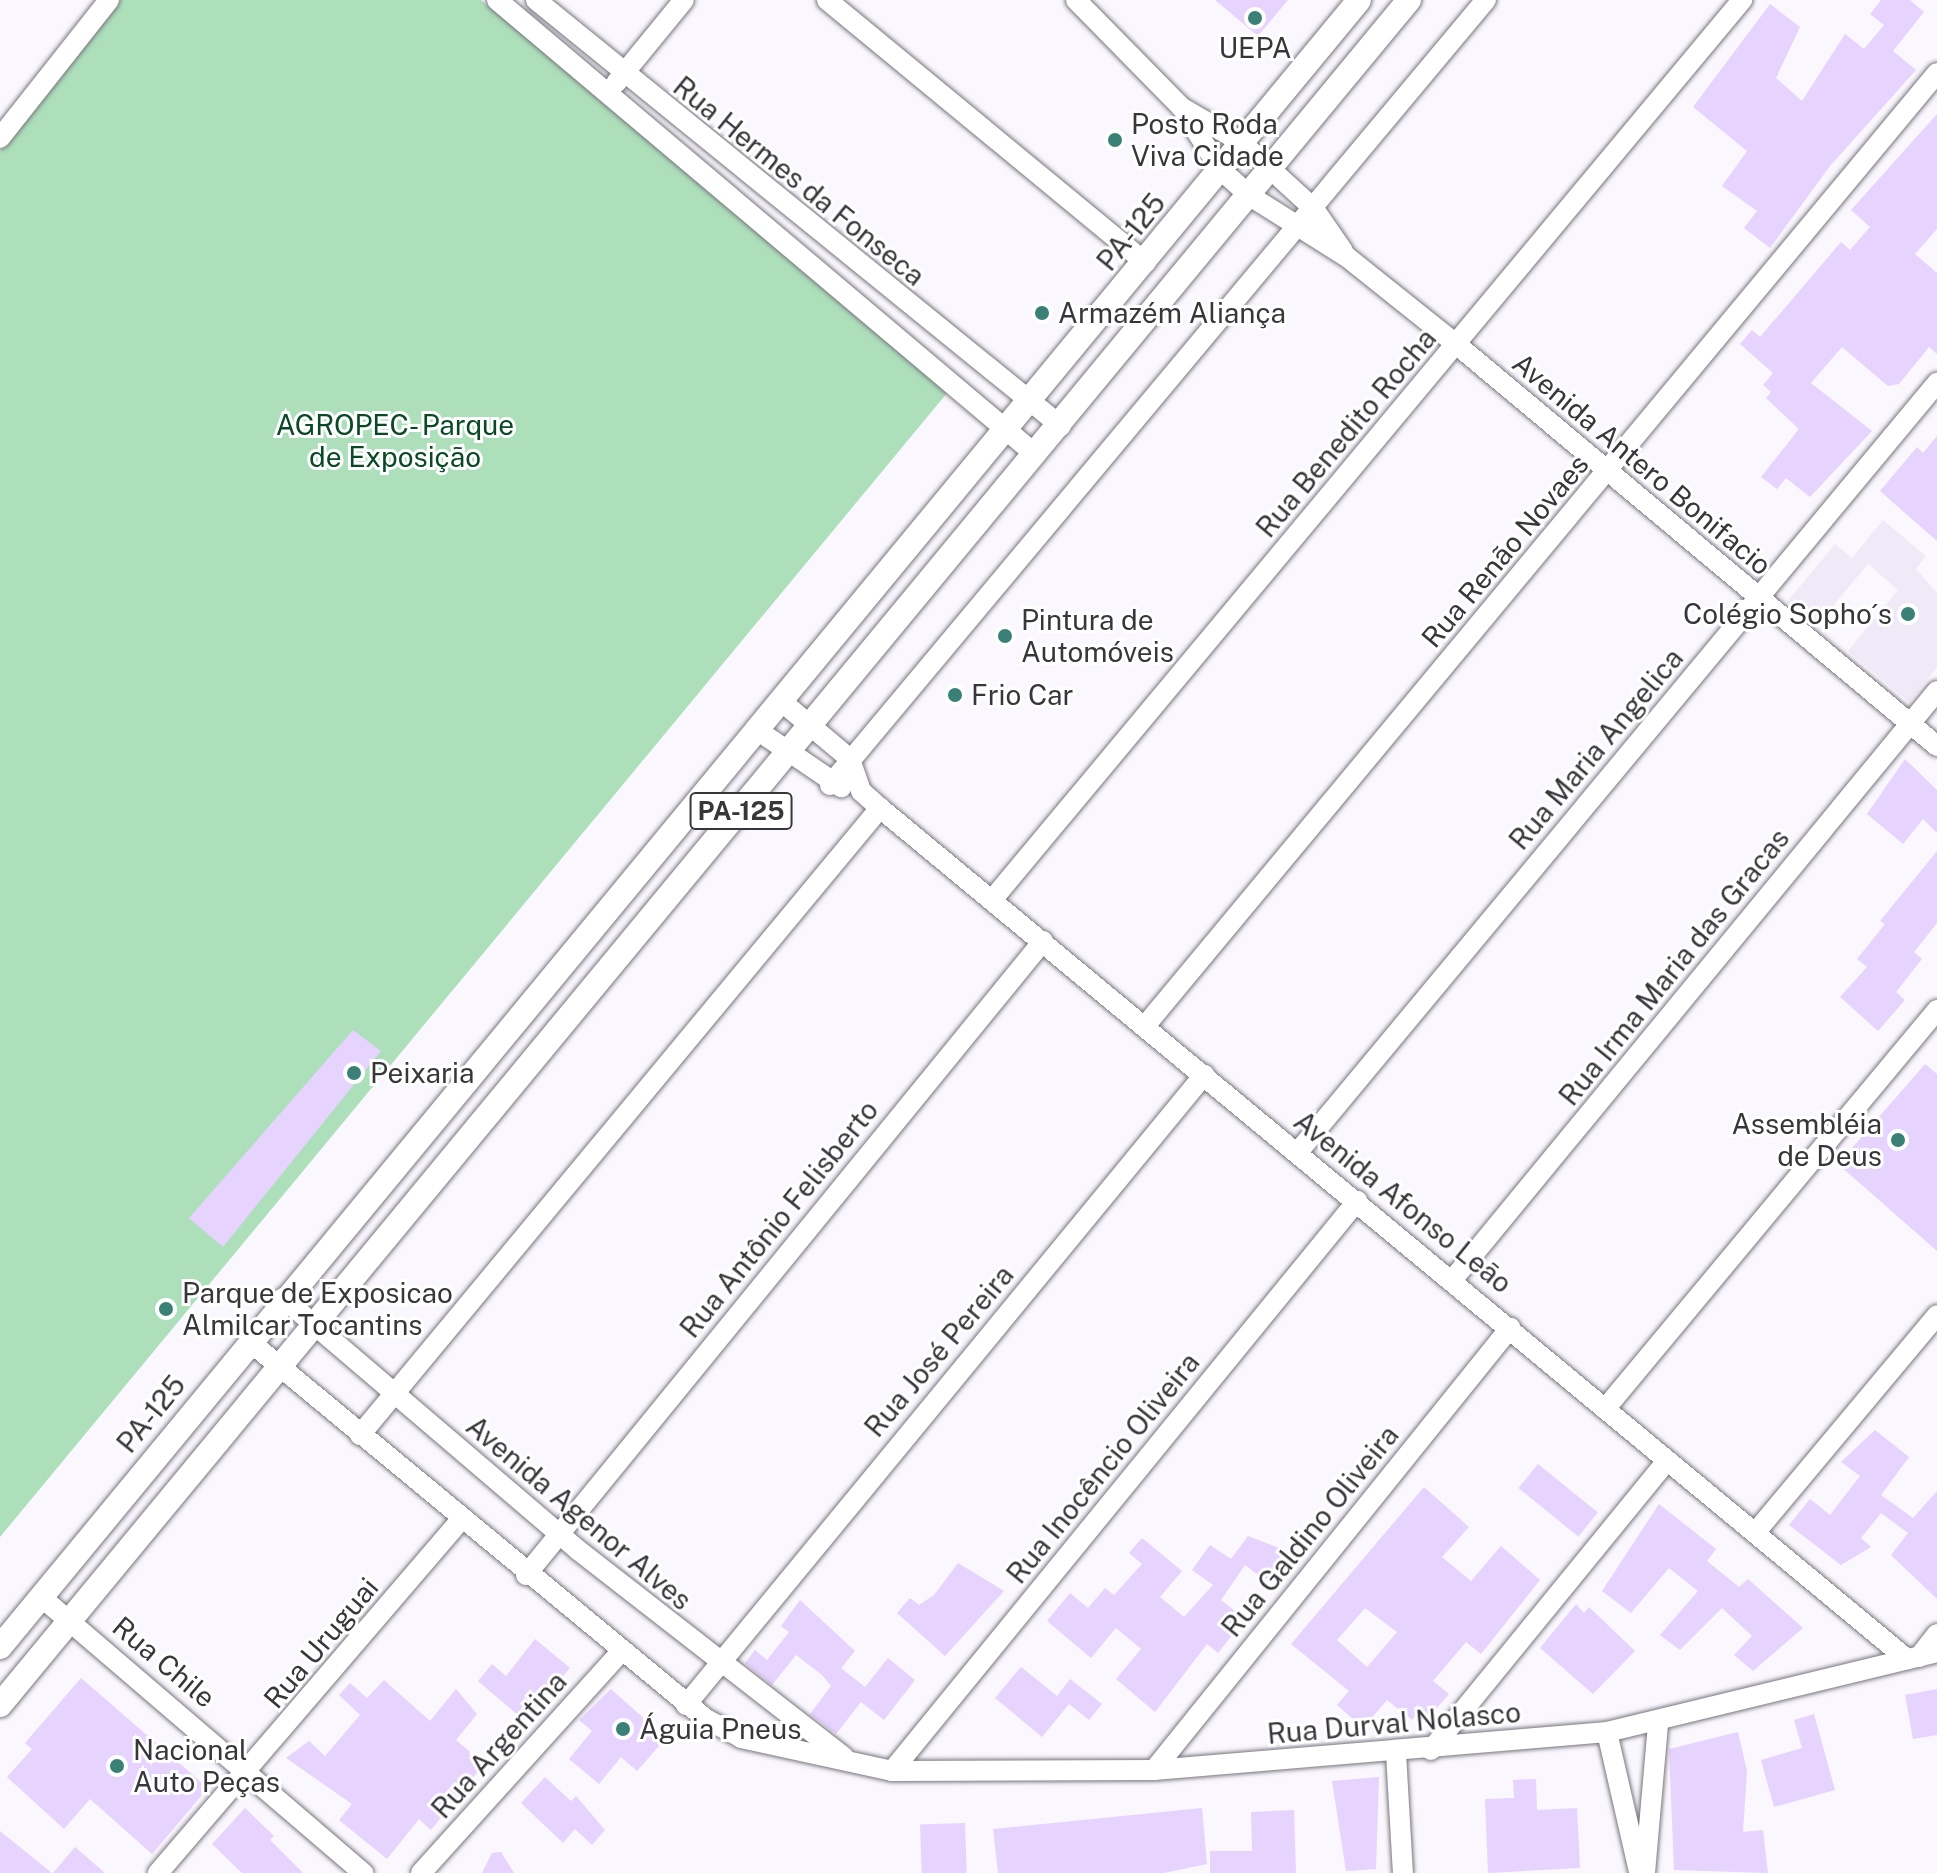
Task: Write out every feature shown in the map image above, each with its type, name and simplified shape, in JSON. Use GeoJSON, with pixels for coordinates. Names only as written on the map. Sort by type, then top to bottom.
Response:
{"type":"FeatureCollection","features":[{"type":"Feature","properties":{"kind":"main road","name":"PA-125"},"geometry":{"type":"LineString","coordinates":[[0,1647],[283,1298],[519,1021],[1146,263],[1359,0]]}},
{"type":"Feature","properties":{"kind":"main road","name":"PA-125"},"geometry":{"type":"LineString","coordinates":[[0,1705],[1061,426],[1409,0]]}},
{"type":"Feature","properties":{"kind":"main road"},"geometry":{"type":"LineString","coordinates":[[654,855],[682,880]]}},
{"type":"Feature","properties":{"kind":"main road"},"geometry":{"type":"LineString","coordinates":[[519,1021],[549,1045]]}},
{"type":"Feature","properties":{"kind":"street"},"geometry":{"type":"LineString","coordinates":[[0,138],[109,0]]}},
{"type":"Feature","properties":{"kind":"street"},"geometry":{"type":"LineString","coordinates":[[497,0],[1036,455]]}},
{"type":"Feature","properties":{"kind":"street","name":"Rua Hermes da Fonseca"},"geometry":{"type":"LineString","coordinates":[[536,0],[980,366],[1031,399],[1061,426]]}},
{"type":"Feature","properties":{"kind":"street"},"geometry":{"type":"LineString","coordinates":[[608,93],[684,0]]}},
{"type":"Feature","properties":{"kind":"street"},"geometry":{"type":"LineString","coordinates":[[827,0],[1146,263]]}},
{"type":"Feature","properties":{"kind":"street"},"geometry":{"type":"LineString","coordinates":[[1076,0],[1182,108]]}},
{"type":"Feature","properties":{"kind":"street"},"geometry":{"type":"LineString","coordinates":[[830,785],[1486,0]]}},
{"type":"Feature","properties":{"kind":"street","name":"Rua Benedito Rocha"},"geometry":{"type":"LineString","coordinates":[[992,900],[1742,0]]}},
{"type":"Feature","properties":{"kind":"street","name":"Rua Renão Novaes"},"geometry":{"type":"LineString","coordinates":[[1145,1026],[1937,73]]}},
{"type":"Feature","properties":{"kind":"street","name":"Avenida Antero Bonifacio"},"geometry":{"type":"LineString","coordinates":[[1182,108],[1241,142],[1271,169],[1314,209],[1347,257]]}},
{"type":"Feature","properties":{"kind":"street","name":"Avenida Antero Bonifacio"},"geometry":{"type":"LineString","coordinates":[[1182,108],[1220,169],[1250,196],[1297,229],[1347,257],[1456,344],[1606,475],[1937,746]]}},
{"type":"Feature","properties":{"kind":"street","name":"Rua Maria Angelica"},"geometry":{"type":"LineString","coordinates":[[1298,1152],[1937,383]]}},
{"type":"Feature","properties":{"kind":"street","name":"Rua Irma Maria das Gracas"},"geometry":{"type":"LineString","coordinates":[[1454,1278],[1937,691]]}},
{"type":"Feature","properties":{"kind":"street"},"geometry":{"type":"LineString","coordinates":[[781,701],[850,759]]}},
{"type":"Feature","properties":{"kind":"street"},"geometry":{"type":"LineString","coordinates":[[757,730],[830,785],[861,791]]}},
{"type":"Feature","properties":{"kind":"street","name":"Avenida Afonso Leão"},"geometry":{"type":"LineString","coordinates":[[850,759],[861,791],[880,808],[1454,1278],[1755,1533],[1921,1656]]}},
{"type":"Feature","properties":{"kind":"street"},"geometry":{"type":"LineString","coordinates":[[360,1435],[880,808]]}},
{"type":"Feature","properties":{"kind":"street","name":"Rua Antônio Felisberto"},"geometry":{"type":"LineString","coordinates":[[526,1575],[1043,941]]}},
{"type":"Feature","properties":{"kind":"street"},"geometry":{"type":"LineString","coordinates":[[1605,1409],[1937,1010]]}},
{"type":"Feature","properties":{"kind":"street","name":"Rua José Pereira"},"geometry":{"type":"LineString","coordinates":[[686,1705],[718,1662],[1204,1075]]}},
{"type":"Feature","properties":{"kind":"street","name":"Rua Inocêncio Oliveira"},"geometry":{"type":"LineString","coordinates":[[892,1771],[1357,1201]]}},
{"type":"Feature","properties":{"kind":"street","name":"Avenida Agenor Alves"},"geometry":{"type":"LineString","coordinates":[[283,1298],[558,1533],[718,1662],[847,1760]]}},
{"type":"Feature","properties":{"kind":"street"},"geometry":{"type":"LineString","coordinates":[[1755,1533],[1937,1315]]}},
{"type":"Feature","properties":{"kind":"street","name":"Rua Galdino Oliveira"},"geometry":{"type":"LineString","coordinates":[[1154,1770],[1510,1328]]}},
{"type":"Feature","properties":{"kind":"street","name":"Rua Durval Nolasco"},"geometry":{"type":"LineString","coordinates":[[249,1341],[619,1654],[686,1705],[741,1738],[892,1771],[1154,1770],[1396,1753],[1607,1732],[1658,1723],[1921,1656]]}},
{"type":"Feature","properties":{"kind":"street"},"geometry":{"type":"LineString","coordinates":[[1431,1750],[1667,1461]]}},
{"type":"Feature","properties":{"kind":"street","name":"Rua Uruguai"},"geometry":{"type":"LineString","coordinates":[[158,1873],[249,1771],[461,1520]]}},
{"type":"Feature","properties":{"kind":"street","name":"Rua Chile"},"geometry":{"type":"LineString","coordinates":[[40,1596],[249,1771],[363,1873]]}},
{"type":"Feature","properties":{"kind":"street"},"geometry":{"type":"LineString","coordinates":[[1921,1656],[1937,1634]]}},
{"type":"Feature","properties":{"kind":"street","name":"Rua Argentina"},"geometry":{"type":"LineString","coordinates":[[421,1873],[619,1654]]}},
{"type":"Feature","properties":{"kind":"street"},"geometry":{"type":"LineString","coordinates":[[1642,1873],[1658,1723]]}},
{"type":"Feature","properties":{"kind":"street"},"geometry":{"type":"LineString","coordinates":[[1607,1732],[1642,1873]]}},
{"type":"Feature","properties":{"kind":"street"},"geometry":{"type":"LineString","coordinates":[[1396,1753],[1403,1873]]}},
{"type":"Feature","properties":{"kind":"shaded area","name":"Colégio Sopho´s"},"geometry":{"type":"Polygon","coordinates":[[[1883,520],[1926,556],[1916,569],[1937,593],[1937,667],[1909,702],[1848,651],[1898,590],[1868,564],[1816,626],[1787,602],[1835,544],[1852,558],[1883,520]]]}},
{"type":"Feature","properties":{"kind":"green space","name":"AGROPEC- Parque de Exposição"},"geometry":{"type":"Polygon","coordinates":[[[120,0],[481,0],[952,387],[0,1537],[0,151],[120,0]]]}},
{"type":"Feature","properties":{"kind":"building","name":"UEPA"},"geometry":{"type":"Polygon","coordinates":[[[1215,0],[1288,0],[1258,36],[1215,0]]]}},
{"type":"Feature","properties":{"kind":"building"},"geometry":{"type":"Polygon","coordinates":[[[1881,0],[1910,0],[1924,12],[1893,51],[1916,70],[1830,166],[1770,248],[1744,228],[1757,211],[1722,186],[1747,151],[1693,107],[1770,4],[1800,27],[1776,78],[1802,101],[1845,34],[1864,49],[1884,25],[1870,14],[1881,0]]]}},
{"type":"Feature","properties":{"kind":"building"},"geometry":{"type":"Polygon","coordinates":[[[1937,114],[1937,229],[1915,254],[1937,273],[1937,354],[1929,347],[1899,384],[1888,386],[1842,347],[1811,383],[1872,431],[1810,497],[1786,478],[1777,489],[1761,477],[1799,429],[1766,398],[1771,392],[1763,385],[1773,373],[1740,344],[1752,330],[1760,337],[1841,242],[1850,250],[1870,227],[1851,210],[1937,114]]]}},
{"type":"Feature","properties":{"kind":"building"},"geometry":{"type":"Polygon","coordinates":[[[1937,436],[1937,541],[1880,491],[1917,447],[1923,453],[1937,436]]]}},
{"type":"Feature","properties":{"kind":"building"},"geometry":{"type":"Polygon","coordinates":[[[1905,759],[1937,790],[1937,833],[1923,819],[1903,844],[1867,814],[1905,759]]]}},
{"type":"Feature","properties":{"kind":"building"},"geometry":{"type":"Polygon","coordinates":[[[1937,851],[1937,923],[1914,952],[1922,959],[1896,992],[1905,1000],[1878,1031],[1840,997],[1867,967],[1857,959],[1885,924],[1880,921],[1937,851]]]}},
{"type":"Feature","properties":{"kind":"building"},"geometry":{"type":"Polygon","coordinates":[[[353,1030],[381,1051],[223,1247],[189,1218],[353,1030]]]}},
{"type":"Feature","properties":{"kind":"building","name":"Assembléia de Deus"},"geometry":{"type":"Polygon","coordinates":[[[1925,1064],[1937,1074],[1937,1251],[1838,1164],[1925,1064]]]}},
{"type":"Feature","properties":{"kind":"building"},"geometry":{"type":"Polygon","coordinates":[[[1875,1430],[1909,1457],[1881,1495],[1913,1518],[1937,1491],[1937,1599],[1891,1555],[1908,1533],[1881,1513],[1861,1538],[1871,1547],[1841,1565],[1789,1525],[1810,1499],[1830,1515],[1860,1476],[1841,1462],[1875,1430]]]}},
{"type":"Feature","properties":{"kind":"building"},"geometry":{"type":"Polygon","coordinates":[[[1538,1464],[1598,1512],[1578,1537],[1518,1488],[1538,1464]]]}},
{"type":"Feature","properties":{"kind":"building"},"geometry":{"type":"Polygon","coordinates":[[[1424,1487],[1469,1527],[1442,1557],[1471,1581],[1501,1546],[1540,1580],[1481,1654],[1466,1642],[1433,1681],[1449,1694],[1430,1716],[1421,1709],[1412,1720],[1387,1700],[1363,1728],[1337,1705],[1349,1691],[1291,1644],[1424,1487]],[[1365,1608],[1337,1640],[1367,1667],[1397,1632],[1365,1608]]]}},
{"type":"Feature","properties":{"kind":"building"},"geometry":{"type":"Polygon","coordinates":[[[1659,1504],[1716,1549],[1707,1561],[1739,1587],[1748,1579],[1803,1628],[1753,1671],[1734,1655],[1752,1636],[1722,1608],[1680,1650],[1660,1635],[1698,1591],[1669,1568],[1631,1613],[1602,1591],[1659,1504]]]}},
{"type":"Feature","properties":{"kind":"building"},"geometry":{"type":"Polygon","coordinates":[[[1248,1536],[1289,1552],[1266,1581],[1245,1565],[1221,1600],[1245,1619],[1218,1653],[1207,1644],[1155,1712],[1116,1679],[1141,1649],[1116,1628],[1091,1658],[1047,1621],[1070,1593],[1088,1608],[1105,1588],[1114,1595],[1142,1564],[1129,1553],[1142,1538],[1182,1571],[1160,1597],[1184,1617],[1213,1585],[1192,1570],[1210,1545],[1231,1559],[1248,1536]]]}},
{"type":"Feature","properties":{"kind":"building"},"geometry":{"type":"Polygon","coordinates":[[[958,1563],[1004,1591],[945,1656],[897,1613],[910,1598],[919,1605],[934,1595],[958,1563]]]}},
{"type":"Feature","properties":{"kind":"building"},"geometry":{"type":"Polygon","coordinates":[[[800,1600],[855,1651],[841,1668],[865,1687],[888,1658],[915,1680],[884,1720],[861,1702],[836,1734],[810,1714],[831,1686],[822,1675],[796,1655],[772,1685],[745,1663],[755,1650],[767,1660],[789,1632],[781,1626],[800,1600]]]}},
{"type":"Feature","properties":{"kind":"building"},"geometry":{"type":"Polygon","coordinates":[[[1576,1604],[1584,1613],[1589,1607],[1635,1651],[1593,1694],[1540,1648],[1576,1604]]]}},
{"type":"Feature","properties":{"kind":"building"},"geometry":{"type":"Polygon","coordinates":[[[535,1639],[570,1668],[524,1720],[478,1681],[492,1664],[506,1676],[535,1639]]]}},
{"type":"Feature","properties":{"kind":"building"},"geometry":{"type":"Polygon","coordinates":[[[1021,1667],[1057,1696],[1070,1679],[1102,1704],[1089,1720],[1069,1704],[1042,1737],[995,1698],[1021,1667]]]}},
{"type":"Feature","properties":{"kind":"building","name":"Nacional Auto Peças"},"geometry":{"type":"Polygon","coordinates":[[[81,1678],[208,1788],[152,1854],[90,1799],[64,1829],[7,1777],[32,1749],[25,1743],[81,1678]]]}},
{"type":"Feature","properties":{"kind":"building"},"geometry":{"type":"Polygon","coordinates":[[[384,1680],[430,1721],[456,1689],[477,1714],[456,1740],[484,1764],[431,1830],[419,1819],[387,1859],[339,1820],[352,1804],[286,1758],[309,1741],[325,1756],[360,1715],[339,1695],[350,1683],[367,1698],[384,1680]]]}},
{"type":"Feature","properties":{"kind":"building","name":"Águia Pneus"},"geometry":{"type":"Polygon","coordinates":[[[611,1689],[666,1738],[637,1771],[621,1757],[599,1784],[569,1759],[592,1731],[579,1720],[611,1689]]]}},
{"type":"Feature","properties":{"kind":"building"},"geometry":{"type":"Polygon","coordinates":[[[1937,1689],[1937,1735],[1913,1739],[1905,1695],[1937,1689]]]}},
{"type":"Feature","properties":{"kind":"building"},"geometry":{"type":"Polygon","coordinates":[[[1814,1714],[1835,1790],[1774,1807],[1761,1760],[1802,1748],[1794,1720],[1814,1714]]]}},
{"type":"Feature","properties":{"kind":"building"},"geometry":{"type":"Polygon","coordinates":[[[1738,1732],[1747,1771],[1743,1832],[1763,1830],[1768,1873],[1674,1870],[1669,1749],[1738,1732]]]}},
{"type":"Feature","properties":{"kind":"building"},"geometry":{"type":"Polygon","coordinates":[[[545,1777],[571,1801],[576,1796],[605,1830],[592,1845],[575,1829],[563,1843],[521,1803],[545,1777]]]}},
{"type":"Feature","properties":{"kind":"building"},"geometry":{"type":"Polygon","coordinates":[[[1379,1777],[1376,1869],[1346,1871],[1332,1781],[1379,1777]]]}},
{"type":"Feature","properties":{"kind":"building"},"geometry":{"type":"Polygon","coordinates":[[[1536,1779],[1537,1810],[1577,1808],[1580,1868],[1488,1873],[1485,1799],[1514,1798],[1513,1780],[1536,1779]]]}},
{"type":"Feature","properties":{"kind":"building"},"geometry":{"type":"Polygon","coordinates":[[[245,1808],[274,1836],[270,1840],[303,1873],[242,1873],[212,1844],[245,1808]]]}},
{"type":"Feature","properties":{"kind":"building"},"geometry":{"type":"Polygon","coordinates":[[[1202,1808],[1207,1864],[1164,1873],[998,1873],[993,1829],[1202,1808]]]}},
{"type":"Feature","properties":{"kind":"building"},"geometry":{"type":"Polygon","coordinates":[[[1294,1810],[1296,1873],[1210,1873],[1210,1851],[1252,1851],[1251,1812],[1294,1810]]]}},
{"type":"Feature","properties":{"kind":"building"},"geometry":{"type":"Polygon","coordinates":[[[965,1823],[967,1873],[922,1873],[920,1825],[965,1823]]]}},
{"type":"Feature","properties":{"kind":"building"},"geometry":{"type":"Polygon","coordinates":[[[0,1831],[52,1873],[0,1873],[0,1831]]]}},
{"type":"Feature","properties":{"kind":"building"},"geometry":{"type":"Polygon","coordinates":[[[75,1847],[105,1873],[53,1873],[75,1847]]]}},
{"type":"Feature","properties":{"kind":"building"},"geometry":{"type":"Polygon","coordinates":[[[501,1852],[514,1873],[482,1873],[492,1853],[501,1852]]]}},
{"type":"Feature","properties":{"kind":"place","name":"UEPA"},"geometry":{"type":"Point","coordinates":[1255,18]}},
{"type":"Feature","properties":{"kind":"place","name":"Posto Roda Viva Cidade"},"geometry":{"type":"Point","coordinates":[1115,140]}},
{"type":"Feature","properties":{"kind":"place","name":"Armazém Aliança"},"geometry":{"type":"Point","coordinates":[1042,313]}},
{"type":"Feature","properties":{"kind":"place","name":"Colégio Sopho´s"},"geometry":{"type":"Point","coordinates":[1908,614]}},
{"type":"Feature","properties":{"kind":"place","name":"Pintura de Automóveis"},"geometry":{"type":"Point","coordinates":[1005,636]}},
{"type":"Feature","properties":{"kind":"place","name":"Frio Car"},"geometry":{"type":"Point","coordinates":[955,695]}},
{"type":"Feature","properties":{"kind":"place","name":"Peixaria"},"geometry":{"type":"Point","coordinates":[354,1073]}},
{"type":"Feature","properties":{"kind":"place","name":"Assembléia de Deus"},"geometry":{"type":"Point","coordinates":[1898,1140]}},
{"type":"Feature","properties":{"kind":"place","name":"Parque de Exposicao Almilcar Tocantins"},"geometry":{"type":"Point","coordinates":[166,1309]}},
{"type":"Feature","properties":{"kind":"place","name":"Águia Pneus"},"geometry":{"type":"Point","coordinates":[623,1729]}},
{"type":"Feature","properties":{"kind":"place","name":"Nacional Auto Peças"},"geometry":{"type":"Point","coordinates":[117,1766]}}]}
